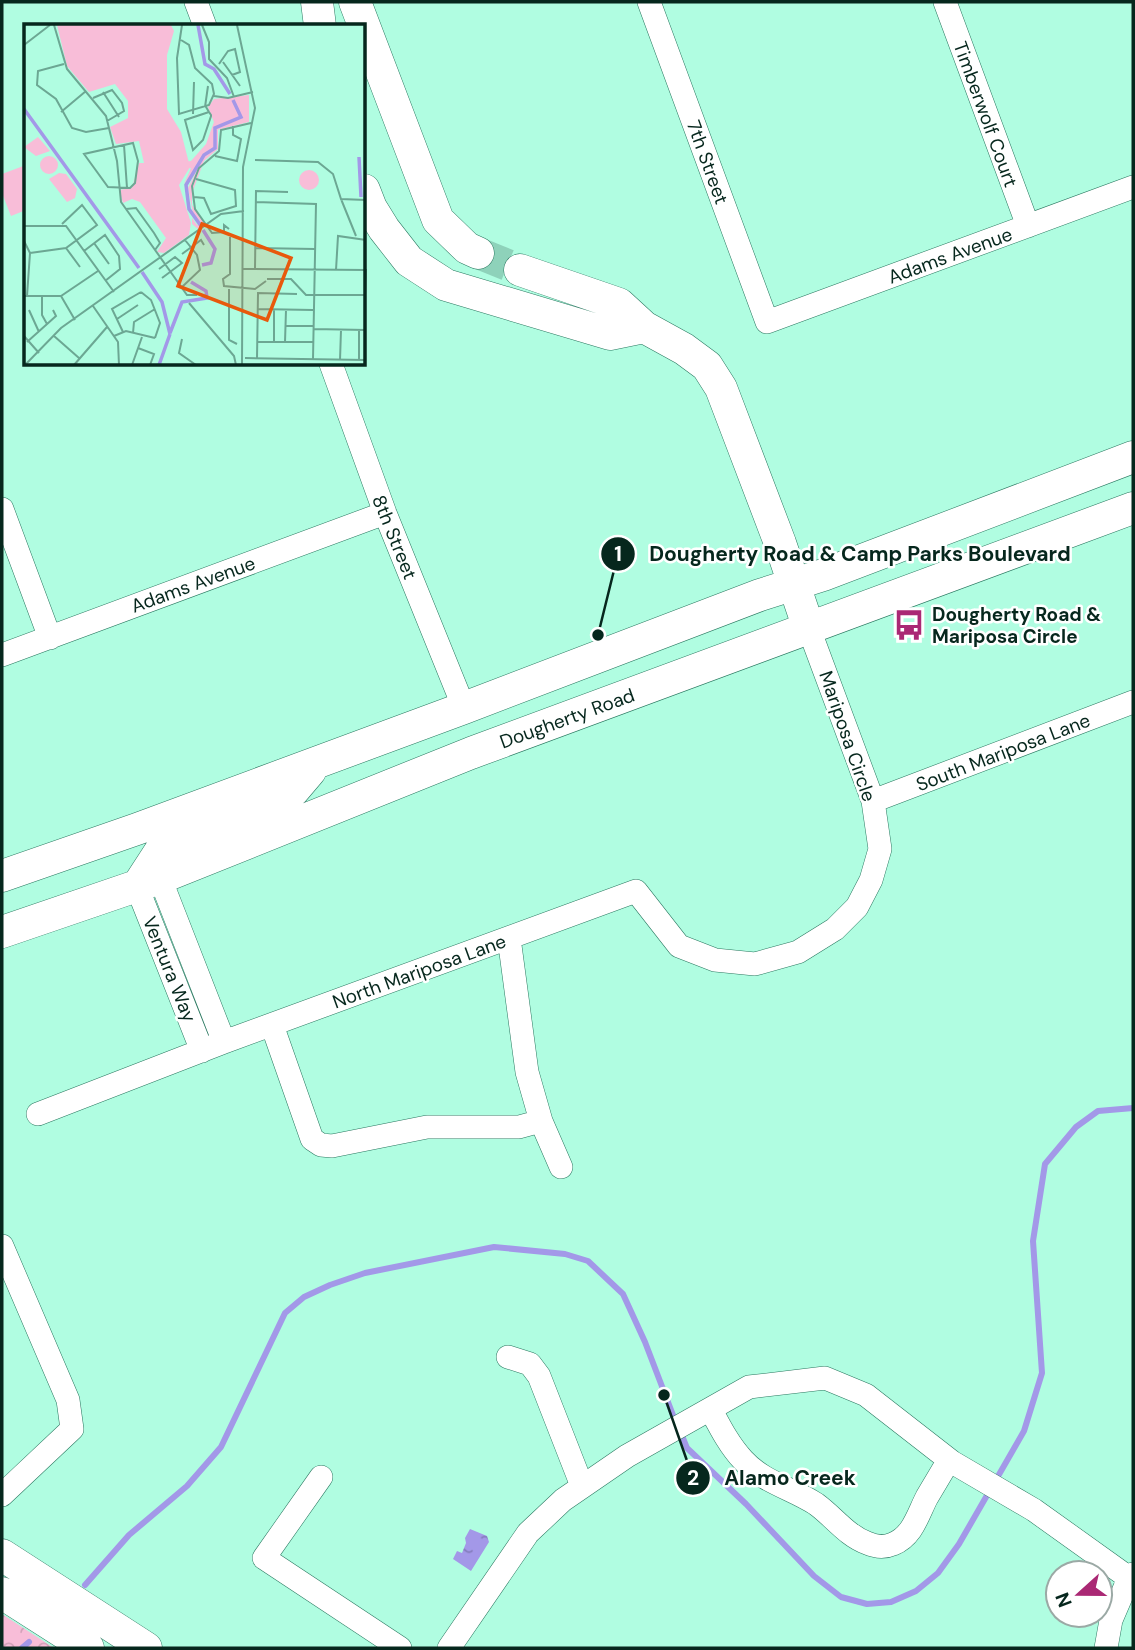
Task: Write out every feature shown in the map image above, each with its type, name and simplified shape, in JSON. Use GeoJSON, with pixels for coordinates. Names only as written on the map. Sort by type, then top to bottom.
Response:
{"type":"FeatureCollection","features":[{"type":"Feature","properties":{"kind":"main road"},"geometry":{"type":"LineString","coordinates":[[317,2],[320,24]]}},
{"type":"Feature","properties":{"kind":"main road"},"geometry":{"type":"LineString","coordinates":[[355,2],[363,24]]}},
{"type":"Feature","properties":{"kind":"main road"},"geometry":{"type":"LineString","coordinates":[[366,31],[438,219],[467,248],[478,253]]}},
{"type":"Feature","properties":{"kind":"main road"},"geometry":{"type":"LineString","coordinates":[[366,195],[384,229],[409,261],[446,285],[610,334],[644,327]]}},
{"type":"Feature","properties":{"kind":"main road"},"geometry":{"type":"LineString","coordinates":[[520,270],[619,304],[644,327],[684,349],[706,366],[721,388],[794,584],[808,629]]}},
{"type":"Feature","properties":{"kind":"main road"},"geometry":{"type":"LineString","coordinates":[[2,876],[464,708],[1133,457]]}},
{"type":"Feature","properties":{"kind":"main road","name":"Dougherty Road"},"geometry":{"type":"LineString","coordinates":[[2,932],[148,882],[471,753],[1133,508]]}},
{"type":"Feature","properties":{"kind":"main road"},"geometry":{"type":"LineString","coordinates":[[148,882],[163,847],[269,807],[293,791],[318,762]]}},
{"type":"Feature","properties":{"kind":"main road"},"geometry":{"type":"LineString","coordinates":[[2,1555],[146,1648]]}},
{"type":"Feature","properties":{"kind":"main road"},"geometry":{"type":"LineString","coordinates":[[2,1593],[88,1648]]}},
{"type":"Feature","properties":{"kind":"street"},"geometry":{"type":"LineString","coordinates":[[196,2],[204,24]]}},
{"type":"Feature","properties":{"kind":"street","name":"7th Street"},"geometry":{"type":"LineString","coordinates":[[649,2],[767,322]]}},
{"type":"Feature","properties":{"kind":"street","name":"Timberwolf Court"},"geometry":{"type":"LineString","coordinates":[[944,2],[1027,226]]}},
{"type":"Feature","properties":{"kind":"street","name":"Adams Avenue"},"geometry":{"type":"LineString","coordinates":[[767,322],[1133,187]]}},
{"type":"Feature","properties":{"kind":"street","name":"8th Street"},"geometry":{"type":"LineString","coordinates":[[332,366],[385,513],[464,708]]}},
{"type":"Feature","properties":{"kind":"street"},"geometry":{"type":"LineString","coordinates":[[2,509],[50,638]]}},
{"type":"Feature","properties":{"kind":"street","name":"Adams Avenue"},"geometry":{"type":"LineString","coordinates":[[2,655],[385,513]]}},
{"type":"Feature","properties":{"kind":"street","name":"Mariposa Circle"},"geometry":{"type":"LineString","coordinates":[[636,891],[679,946],[715,960],[755,964],[798,952],[835,929],[857,908],[871,880],[880,849],[873,802],[808,629]]}},
{"type":"Feature","properties":{"kind":"street","name":"South Mariposa Lane"},"geometry":{"type":"LineString","coordinates":[[873,802],[1133,702]]}},
{"type":"Feature","properties":{"kind":"street","name":"Ventura Way"},"geometry":{"type":"LineString","coordinates":[[148,882],[224,1042]]}},
{"type":"Feature","properties":{"kind":"street","name":"Ventura Way"},"geometry":{"type":"LineString","coordinates":[[148,882],[202,1051]]}},
{"type":"Feature","properties":{"kind":"street","name":"North Mariposa Lane"},"geometry":{"type":"LineString","coordinates":[[38,1114],[224,1042],[636,891]]}},
{"type":"Feature","properties":{"kind":"street"},"geometry":{"type":"LineString","coordinates":[[509,938],[527,1072],[541,1121],[561,1167]]}},
{"type":"Feature","properties":{"kind":"street"},"geometry":{"type":"LineString","coordinates":[[272,1025],[312,1139],[321,1145],[332,1146],[426,1127],[519,1127],[541,1121]]}},
{"type":"Feature","properties":{"kind":"street"},"geometry":{"type":"LineString","coordinates":[[2,1245],[68,1400],[72,1429],[2,1495]]}},
{"type":"Feature","properties":{"kind":"street"},"geometry":{"type":"LineString","coordinates":[[508,1357],[530,1364],[539,1376],[582,1486]]}},
{"type":"Feature","properties":{"kind":"street"},"geometry":{"type":"LineString","coordinates":[[449,1648],[528,1533],[582,1486],[627,1456],[749,1387],[825,1378],[866,1395],[954,1463],[1034,1510],[1131,1576],[1111,1619],[1106,1648]]}},
{"type":"Feature","properties":{"kind":"street"},"geometry":{"type":"LineString","coordinates":[[707,1412],[743,1461],[763,1478],[799,1494],[818,1506],[846,1531],[880,1547],[901,1540],[913,1526],[926,1498],[954,1463]]}},
{"type":"Feature","properties":{"kind":"street"},"geometry":{"type":"LineString","coordinates":[[321,1477],[264,1558],[400,1648]]}},
{"type":"Feature","properties":{"kind":"green space"},"geometry":{"type":"Polygon","coordinates":[[[24,166],[24,211],[11,216],[2,193],[2,174],[24,166]]]}},
{"type":"Feature","properties":{"kind":"green space"},"geometry":{"type":"Polygon","coordinates":[[[2,1614],[54,1648],[2,1648],[2,1614]]]}},
{"type":"Feature","properties":{"kind":"water"},"geometry":{"type":"Polygon","coordinates":[[[470,1529],[487,1536],[489,1542],[471,1571],[453,1559],[457,1551],[462,1553],[470,1529]]]}},
{"type":"Feature","properties":{"kind":"waterway"},"geometry":{"type":"LineString","coordinates":[[681,1433],[687,1448],[746,1504],[814,1576],[841,1597],[867,1604],[891,1602],[916,1591],[938,1573],[959,1544],[1024,1431],[1042,1373],[1033,1241],[1045,1164],[1076,1127],[1098,1111],[1133,1108]]}},
{"type":"Feature","properties":{"kind":"waterway"},"geometry":{"type":"LineString","coordinates":[[85,1585],[129,1535],[187,1486],[221,1447],[285,1313],[304,1297],[365,1273],[494,1247],[565,1254],[588,1261],[623,1294],[645,1342],[676,1423]]}},
{"type":"Feature","properties":{"kind":"waterway"},"geometry":{"type":"LineString","coordinates":[[22,1648],[29,1642]]}},
{"type":"Feature","properties":{"kind":"tunnel"},"geometry":{"type":"LineString","coordinates":[[478,253],[520,270]]}},
{"type":"Feature","properties":{"kind":"place","name":"Dougherty Road & Mariposa Circle"},"geometry":{"type":"Point","coordinates":[909,625]}},
{"type":"Feature","properties":{"kind":"place","name":"Dougherty Road & Camp Parks Boulevard"},"geometry":{"type":"Point","coordinates":[598,635]}},
{"type":"Feature","properties":{"kind":"place","name":"Alamo Creek"},"geometry":{"type":"Point","coordinates":[664,1395]}}]}
